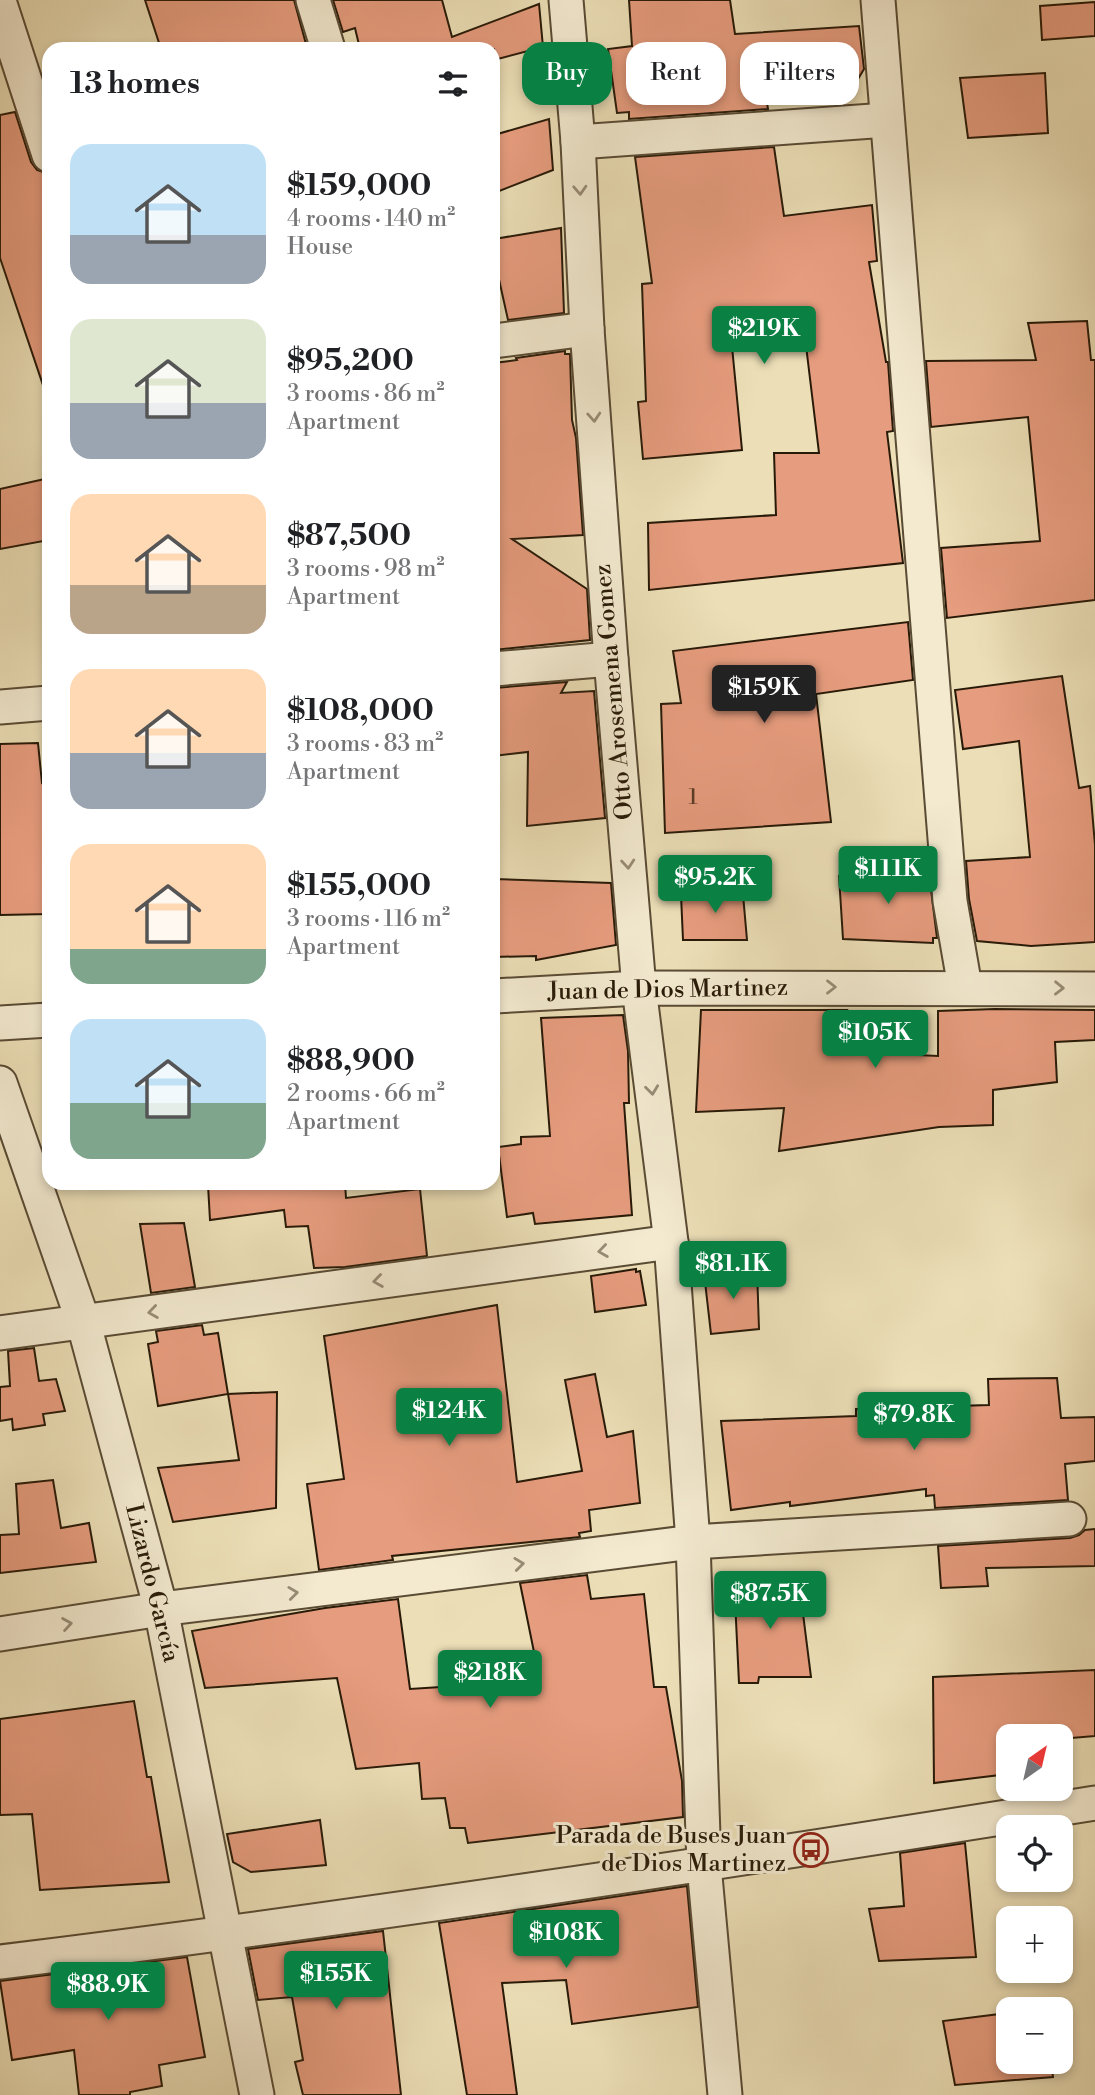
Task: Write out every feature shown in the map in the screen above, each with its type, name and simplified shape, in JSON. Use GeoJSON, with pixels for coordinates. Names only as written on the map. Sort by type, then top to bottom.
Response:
{"type":"FeatureCollection","features":[{"type":"Feature","properties":{"kind":"street"},"geometry":{"type":"LineString","coordinates":[[313,0],[326,42]]}},
{"type":"Feature","properties":{"kind":"street","name":"Otto Arosemena Gomez"},"geometry":{"type":"LineString","coordinates":[[566,0],[578,142],[587,329],[611,659],[639,988],[671,1242],[693,1542],[704,1865],[726,2095]]}},
{"type":"Feature","properties":{"kind":"street"},"geometry":{"type":"LineString","coordinates":[[878,0],[950,901],[965,987]]}},
{"type":"Feature","properties":{"kind":"street"},"geometry":{"type":"LineString","coordinates":[[0,4],[42,133]]}},
{"type":"Feature","properties":{"kind":"street"},"geometry":{"type":"LineString","coordinates":[[578,142],[887,120]]}},
{"type":"Feature","properties":{"kind":"street"},"geometry":{"type":"LineString","coordinates":[[500,340],[587,329]]}},
{"type":"Feature","properties":{"kind":"street"},"geometry":{"type":"LineString","coordinates":[[500,668],[611,659]]}},
{"type":"Feature","properties":{"kind":"street"},"geometry":{"type":"LineString","coordinates":[[0,707],[42,704]]}},
{"type":"Feature","properties":{"kind":"street","name":"Juan de Dios Martinez"},"geometry":{"type":"LineString","coordinates":[[500,996],[639,988],[1095,989]]}},
{"type":"Feature","properties":{"kind":"street"},"geometry":{"type":"LineString","coordinates":[[0,1023],[42,1020]]}},
{"type":"Feature","properties":{"kind":"street","name":"Lizardo García"},"geometry":{"type":"LineString","coordinates":[[0,1083],[83,1321],[161,1609],[257,2095]]}},
{"type":"Feature","properties":{"kind":"street"},"geometry":{"type":"LineString","coordinates":[[0,1333],[671,1242]]}},
{"type":"Feature","properties":{"kind":"street"},"geometry":{"type":"LineString","coordinates":[[0,1634],[161,1609],[693,1542],[1069,1519]]}},
{"type":"Feature","properties":{"kind":"street"},"geometry":{"type":"LineString","coordinates":[[0,1962],[226,1934],[704,1865],[1095,1803]]}},
{"type":"Feature","properties":{"kind":"building"},"geometry":{"type":"Polygon","coordinates":[[[145,0],[294,0],[305,42],[159,42],[145,0]]]}},
{"type":"Feature","properties":{"kind":"building"},"geometry":{"type":"Polygon","coordinates":[[[333,0],[442,0],[452,37],[539,4],[543,42],[522,42],[522,53],[500,58],[500,42],[358,42],[355,28],[343,32],[333,0]]]}},
{"type":"Feature","properties":{"kind":"building"},"geometry":{"type":"Polygon","coordinates":[[[629,0],[730,0],[735,34],[859,26],[864,69],[859,77],[859,42],[740,42],[740,105],[767,105],[768,109],[629,119],[629,112],[617,113],[612,77],[612,48],[626,47],[626,105],[726,105],[726,42],[632,42],[629,0]]]}},
{"type":"Feature","properties":{"kind":"building"},"geometry":{"type":"Polygon","coordinates":[[[1095,2],[1095,36],[1042,40],[1040,6],[1095,2]]]}},
{"type":"Feature","properties":{"kind":"building"},"geometry":{"type":"Polygon","coordinates":[[[1045,73],[1048,133],[968,138],[960,78],[1045,73]]]}},
{"type":"Feature","properties":{"kind":"building"},"geometry":{"type":"Polygon","coordinates":[[[15,112],[31,162],[42,172],[42,382],[0,258],[0,115],[15,112]]]}},
{"type":"Feature","properties":{"kind":"building"},"geometry":{"type":"Polygon","coordinates":[[[549,119],[553,170],[500,191],[500,133],[549,119]]]}},
{"type":"Feature","properties":{"kind":"building"},"geometry":{"type":"Polygon","coordinates":[[[774,147],[784,216],[872,205],[877,261],[869,262],[888,362],[893,431],[887,432],[903,563],[649,590],[648,523],[776,515],[774,453],[819,453],[804,329],[731,336],[742,450],[643,459],[638,402],[646,401],[642,284],[652,283],[635,157],[774,147]]]}},
{"type":"Feature","properties":{"kind":"building"},"geometry":{"type":"Polygon","coordinates":[[[561,228],[564,313],[508,320],[500,284],[500,238],[561,228]]]}},
{"type":"Feature","properties":{"kind":"building"},"geometry":{"type":"Polygon","coordinates":[[[1087,321],[1091,360],[1095,360],[1095,600],[947,618],[941,548],[1040,541],[1028,417],[931,427],[926,361],[1036,360],[1028,323],[1087,321]]]}},
{"type":"Feature","properties":{"kind":"building"},"geometry":{"type":"Polygon","coordinates":[[[565,351],[565,354],[570,354],[572,420],[576,438],[583,535],[512,539],[587,589],[590,640],[500,649],[500,362],[517,360],[516,358],[565,351]]]}},
{"type":"Feature","properties":{"kind":"building"},"geometry":{"type":"Polygon","coordinates":[[[42,480],[42,541],[0,549],[0,489],[42,480]]]}},
{"type":"Feature","properties":{"kind":"building"},"geometry":{"type":"Polygon","coordinates":[[[908,622],[913,680],[816,694],[831,822],[665,833],[661,704],[681,703],[673,651],[908,622]]]}},
{"type":"Feature","properties":{"kind":"building"},"geometry":{"type":"Polygon","coordinates":[[[1062,676],[1079,788],[1090,786],[1095,845],[1095,942],[1031,946],[977,941],[969,899],[966,861],[1030,857],[1019,741],[963,749],[955,690],[1062,676]]]}},
{"type":"Feature","properties":{"kind":"building"},"geometry":{"type":"Polygon","coordinates":[[[567,682],[561,693],[594,691],[605,818],[527,826],[528,752],[500,755],[500,688],[567,682]]]}},
{"type":"Feature","properties":{"kind":"building"},"geometry":{"type":"Polygon","coordinates":[[[38,743],[42,783],[42,914],[0,915],[0,744],[38,743]]]}},
{"type":"Feature","properties":{"kind":"building"},"geometry":{"type":"Polygon","coordinates":[[[928,865],[937,938],[933,938],[933,943],[843,939],[839,876],[928,865]]]}},
{"type":"Feature","properties":{"kind":"building"},"geometry":{"type":"Polygon","coordinates":[[[500,879],[611,883],[616,945],[536,960],[536,956],[500,957],[500,879]]]}},
{"type":"Feature","properties":{"kind":"building"},"geometry":{"type":"Polygon","coordinates":[[[742,883],[747,940],[683,940],[681,895],[742,883]]]}},
{"type":"Feature","properties":{"kind":"building"},"geometry":{"type":"Polygon","coordinates":[[[701,1010],[847,1010],[833,1051],[938,1056],[938,1011],[1095,1010],[1095,1040],[1055,1042],[1057,1082],[993,1090],[993,1125],[939,1127],[779,1151],[784,1108],[696,1112],[701,1010]]]}},
{"type":"Feature","properties":{"kind":"building"},"geometry":{"type":"Polygon","coordinates":[[[623,1015],[628,1051],[629,1103],[624,1103],[632,1215],[535,1224],[533,1213],[507,1217],[500,1147],[521,1144],[521,1137],[550,1136],[541,1018],[623,1015]]]}},
{"type":"Feature","properties":{"kind":"building"},"geometry":{"type":"Polygon","coordinates":[[[208,1190],[345,1190],[346,1198],[420,1190],[427,1256],[345,1267],[314,1268],[308,1226],[286,1227],[284,1210],[210,1220],[208,1190]]]}},
{"type":"Feature","properties":{"kind":"building"},"geometry":{"type":"Polygon","coordinates":[[[184,1223],[195,1287],[151,1293],[140,1224],[184,1223]]]}},
{"type":"Feature","properties":{"kind":"building"},"geometry":{"type":"Polygon","coordinates":[[[636,1269],[636,1272],[640,1271],[646,1305],[595,1312],[591,1276],[636,1269]]]}},
{"type":"Feature","properties":{"kind":"building"},"geometry":{"type":"Polygon","coordinates":[[[757,1269],[759,1329],[711,1334],[704,1273],[757,1269]]]}},
{"type":"Feature","properties":{"kind":"building"},"geometry":{"type":"Polygon","coordinates":[[[497,1305],[517,1482],[582,1471],[565,1380],[595,1374],[607,1437],[633,1431],[640,1503],[589,1510],[591,1531],[579,1533],[580,1537],[392,1556],[393,1560],[319,1570],[307,1484],[344,1479],[324,1336],[497,1305]]]}},
{"type":"Feature","properties":{"kind":"building"},"geometry":{"type":"Polygon","coordinates":[[[202,1325],[204,1335],[218,1333],[228,1394],[158,1406],[148,1344],[158,1342],[156,1331],[202,1325]]]}},
{"type":"Feature","properties":{"kind":"building"},"geometry":{"type":"Polygon","coordinates":[[[34,1348],[39,1381],[56,1379],[65,1411],[43,1414],[45,1425],[13,1430],[12,1419],[0,1421],[0,1387],[10,1386],[8,1351],[34,1348]]]}},
{"type":"Feature","properties":{"kind":"building"},"geometry":{"type":"Polygon","coordinates":[[[1057,1378],[1061,1418],[1095,1417],[1095,1461],[1065,1464],[1068,1500],[935,1508],[934,1495],[926,1496],[926,1489],[790,1506],[790,1502],[731,1510],[721,1421],[856,1416],[856,1409],[989,1405],[988,1379],[1057,1378]]]}},
{"type":"Feature","properties":{"kind":"building"},"geometry":{"type":"Polygon","coordinates":[[[277,1392],[276,1508],[173,1522],[158,1468],[239,1460],[228,1394],[277,1392]]]}},
{"type":"Feature","properties":{"kind":"building"},"geometry":{"type":"Polygon","coordinates":[[[53,1480],[61,1528],[89,1523],[96,1562],[0,1573],[0,1535],[19,1534],[16,1484],[53,1480]]]}},
{"type":"Feature","properties":{"kind":"building"},"geometry":{"type":"Polygon","coordinates":[[[1095,1529],[1095,1566],[986,1568],[988,1586],[941,1588],[938,1546],[1070,1538],[1085,1530],[1095,1529]]]}},
{"type":"Feature","properties":{"kind":"building"},"geometry":{"type":"Polygon","coordinates":[[[770,1574],[768,1590],[799,1582],[811,1677],[759,1677],[758,1683],[739,1683],[734,1579],[770,1574]]]}},
{"type":"Feature","properties":{"kind":"building"},"geometry":{"type":"Polygon","coordinates":[[[587,1575],[591,1599],[644,1594],[654,1687],[666,1687],[682,1781],[683,1817],[468,1843],[465,1828],[450,1828],[445,1798],[422,1799],[419,1763],[356,1769],[337,1678],[205,1688],[192,1631],[325,1608],[398,1599],[410,1689],[472,1685],[470,1669],[535,1657],[520,1583],[587,1575]]]}},
{"type":"Feature","properties":{"kind":"building"},"geometry":{"type":"Polygon","coordinates":[[[1095,1670],[1095,1736],[1073,1738],[1073,1724],[996,1724],[996,1775],[934,1783],[933,1677],[1095,1670]]]}},
{"type":"Feature","properties":{"kind":"building"},"geometry":{"type":"Polygon","coordinates":[[[134,1701],[147,1777],[151,1777],[169,1882],[40,1890],[32,1814],[0,1815],[0,1719],[134,1701]]]}},
{"type":"Feature","properties":{"kind":"building"},"geometry":{"type":"Polygon","coordinates":[[[320,1820],[326,1865],[251,1872],[233,1862],[227,1834],[320,1820]]]}},
{"type":"Feature","properties":{"kind":"building"},"geometry":{"type":"Polygon","coordinates":[[[965,1843],[976,1957],[879,1961],[869,1909],[904,1906],[900,1853],[965,1843]]]}},
{"type":"Feature","properties":{"kind":"building"},"geometry":{"type":"Polygon","coordinates":[[[687,1886],[698,2007],[572,2024],[566,1980],[502,1983],[517,2095],[467,2095],[439,1923],[687,1886]]]}},
{"type":"Feature","properties":{"kind":"building"},"geometry":{"type":"Polygon","coordinates":[[[383,1931],[401,2095],[303,2095],[295,2062],[303,2060],[292,1997],[258,2000],[248,1949],[383,1931]]]}},
{"type":"Feature","properties":{"kind":"building"},"geometry":{"type":"Polygon","coordinates":[[[187,1957],[205,2057],[159,2065],[162,2086],[130,2092],[130,2095],[79,2095],[74,2050],[12,2060],[0,1981],[187,1957]]]}},
{"type":"Feature","properties":{"kind":"building"},"geometry":{"type":"Polygon","coordinates":[[[996,2014],[996,2074],[1053,2074],[1053,2077],[955,2085],[943,2021],[996,2014]]]}},
{"type":"Feature","properties":{"kind":"place","name":"Parada de Buses Juan de Dios Martinez"},"geometry":{"type":"Point","coordinates":[811,1850]}}]}
